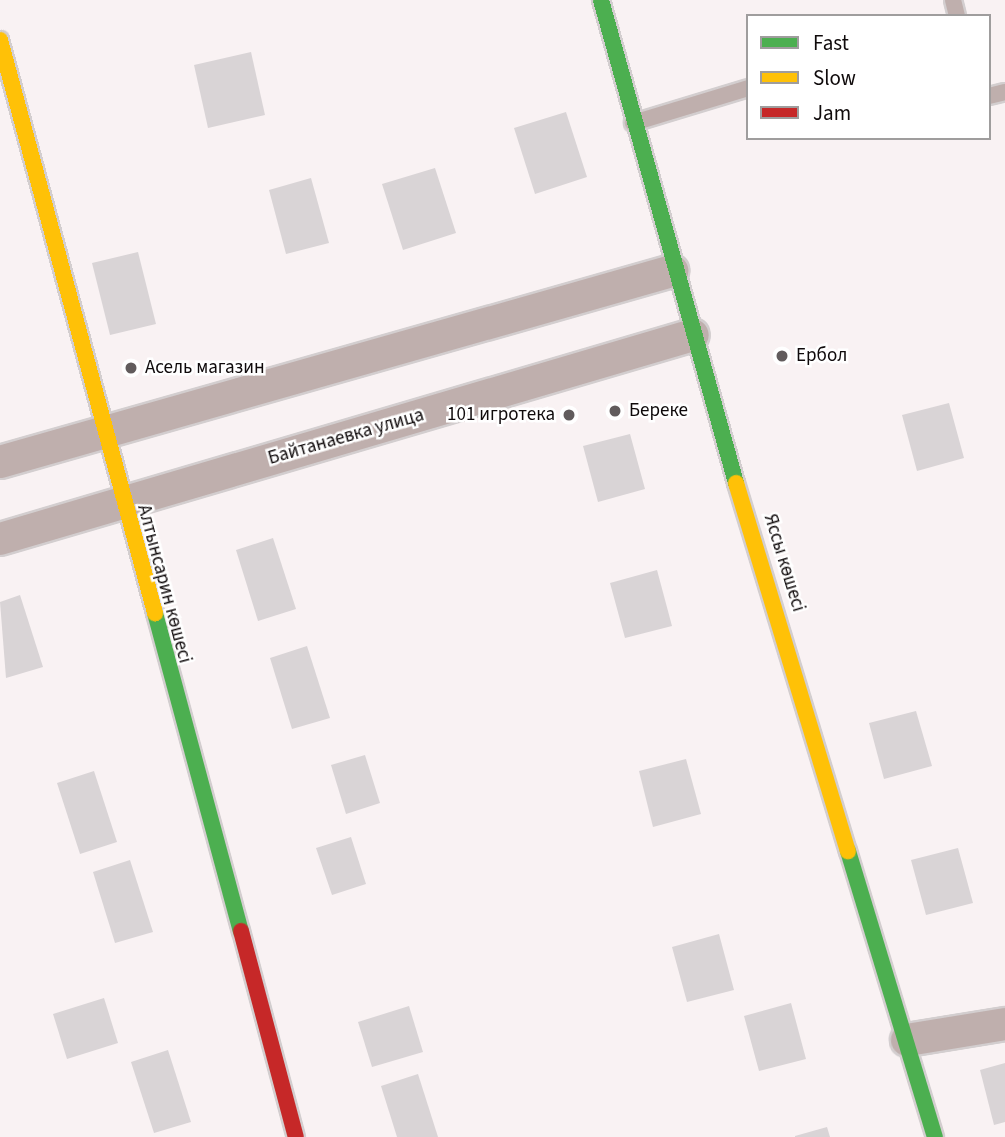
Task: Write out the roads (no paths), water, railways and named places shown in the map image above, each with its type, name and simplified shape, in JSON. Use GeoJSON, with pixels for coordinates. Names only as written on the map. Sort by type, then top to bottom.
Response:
{"type":"FeatureCollection","features":[{"type":"Feature","properties":{"kind":"street","name":"Яссы көшесі"},"geometry":{"type":"LineString","coordinates":[[601,0],[672,271],[935,1137]]}},
{"type":"Feature","properties":{"kind":"street","name":"Алтынсарин көшесі"},"geometry":{"type":"LineString","coordinates":[[0,40],[107,432],[120,503],[296,1137]]}},
{"type":"Feature","properties":{"kind":"street"},"geometry":{"type":"LineString","coordinates":[[0,462],[672,271]]}},
{"type":"Feature","properties":{"kind":"street","name":"Байтанаевка улица"},"geometry":{"type":"LineString","coordinates":[[0,539],[693,335]]}},
{"type":"Feature","properties":{"kind":"street"},"geometry":{"type":"LineString","coordinates":[[907,1040],[1005,1024]]}},
{"type":"Feature","properties":{"kind":"lane"},"geometry":{"type":"LineString","coordinates":[[633,123],[746,89]]}},
{"type":"Feature","properties":{"kind":"place","name":"Ербол"},"geometry":{"type":"Point","coordinates":[782,356]}},
{"type":"Feature","properties":{"kind":"place","name":"Асель магазин"},"geometry":{"type":"Point","coordinates":[131,368]}},
{"type":"Feature","properties":{"kind":"place","name":"Береке"},"geometry":{"type":"Point","coordinates":[615,411]}},
{"type":"Feature","properties":{"kind":"place","name":"101 игротека"},"geometry":{"type":"Point","coordinates":[569,415]}}]}
